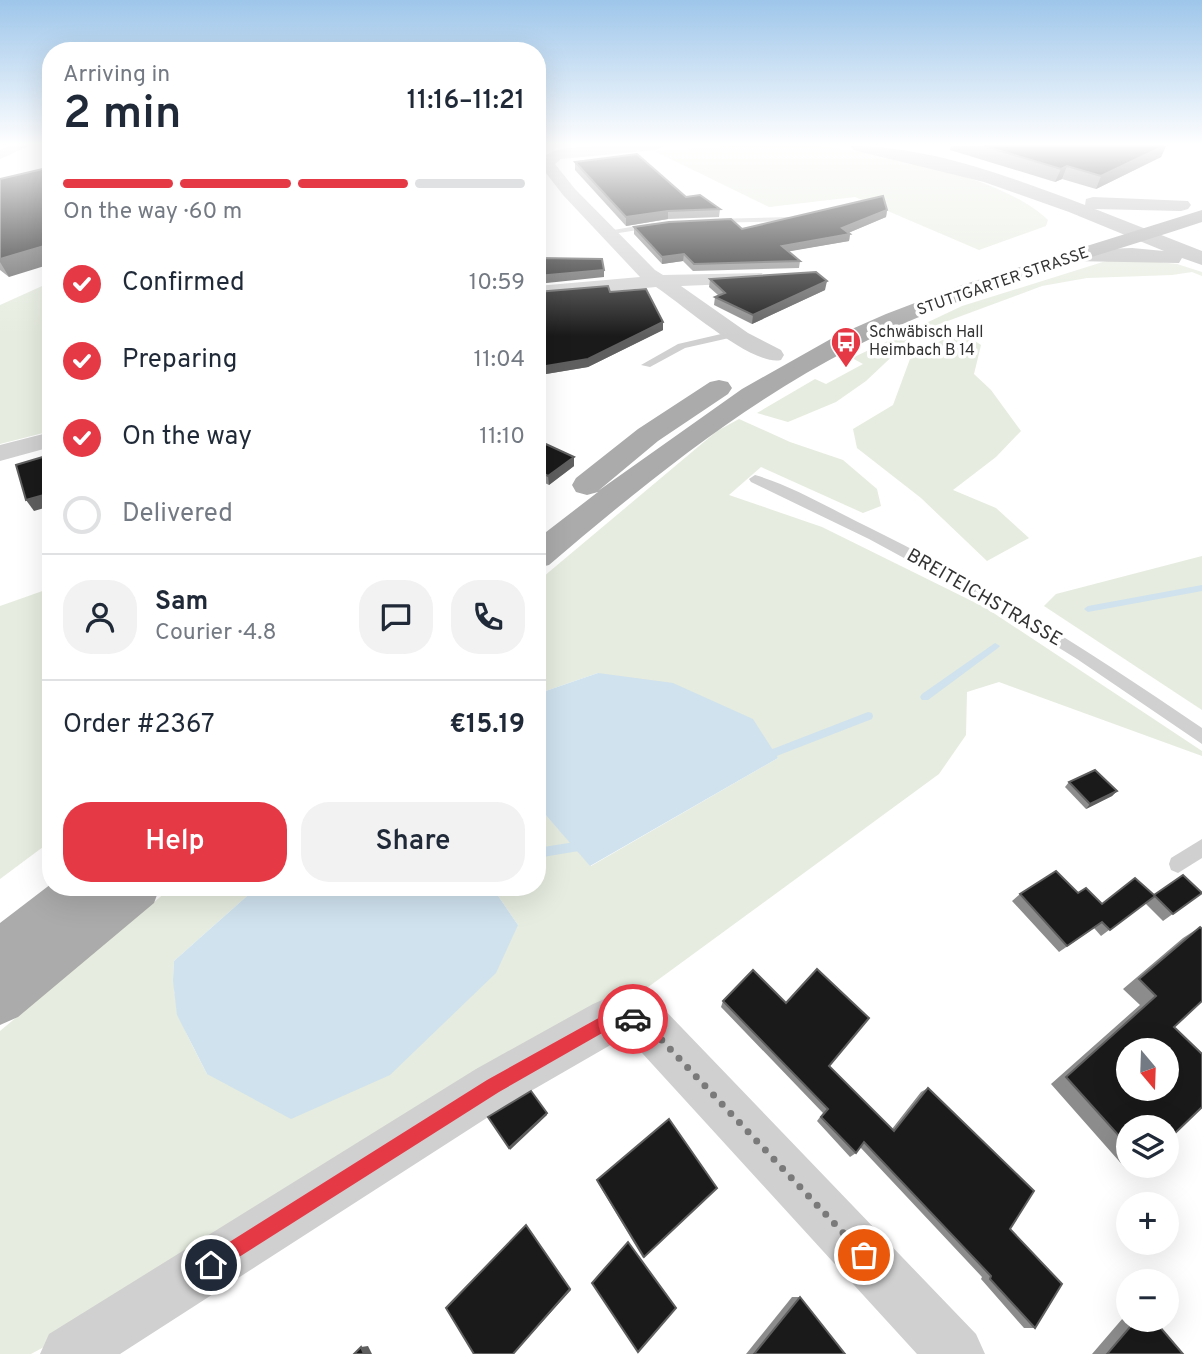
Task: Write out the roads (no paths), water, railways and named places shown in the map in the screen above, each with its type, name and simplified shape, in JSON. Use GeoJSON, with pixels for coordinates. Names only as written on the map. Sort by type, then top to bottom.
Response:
{"type":"FeatureCollection","features":[{"type":"Feature","properties":{"kind":"main road","name":"STUTTGARTER STRASSE"},"geometry":{"type":"LineString","coordinates":[[546,520],[648,435],[773,355],[870,306],[927,283],[1118,225],[1190,214]]}},
{"type":"Feature","properties":{"kind":"main road","name":"STUTTGARTER STRASSE"},"geometry":{"type":"LineString","coordinates":[[546,550],[697,433],[796,368],[893,320],[952,296],[1079,256],[1152,238],[1190,214]]}},
{"type":"Feature","properties":{"kind":"main road"},"geometry":{"type":"LineString","coordinates":[[0,954],[73,896]]}},
{"type":"Feature","properties":{"kind":"main road"},"geometry":{"type":"LineString","coordinates":[[0,999],[126,896]]}},
{"type":"Feature","properties":{"kind":"street"},"geometry":{"type":"LineString","coordinates":[[586,209],[648,274],[734,334],[773,355]]}},
{"type":"Feature","properties":{"kind":"street"},"geometry":{"type":"LineString","coordinates":[[1053,209],[1063,218],[1065,228]]}},
{"type":"Feature","properties":{"kind":"street"},"geometry":{"type":"LineString","coordinates":[[1077,209],[1202,261]]}},
{"type":"Feature","properties":{"kind":"street"},"geometry":{"type":"LineString","coordinates":[[1147,209],[1190,214],[1190,232],[1202,247]]}},
{"type":"Feature","properties":{"kind":"street"},"geometry":{"type":"LineString","coordinates":[[1079,256],[1132,254],[1202,261]]}},
{"type":"Feature","properties":{"kind":"street"},"geometry":{"type":"LineString","coordinates":[[546,291],[660,281],[779,276]]}},
{"type":"Feature","properties":{"kind":"street"},"geometry":{"type":"LineString","coordinates":[[0,453],[42,441]]}},
{"type":"Feature","properties":{"kind":"street"},"geometry":{"type":"LineString","coordinates":[[69,1354],[493,1086],[609,1020],[642,1019],[956,1354]]}},
{"type":"Feature","properties":{"kind":"lane"},"geometry":{"type":"LineString","coordinates":[[701,222],[789,219]]}},
{"type":"Feature","properties":{"kind":"lane"},"geometry":{"type":"LineString","coordinates":[[606,232],[668,224]]}},
{"type":"Feature","properties":{"kind":"lane"},"geometry":{"type":"LineString","coordinates":[[646,365],[682,346],[734,334]]}},
{"type":"Feature","properties":{"kind":"lane","name":"BREITEICHSTRASSE"},"geometry":{"type":"LineString","coordinates":[[754,479],[831,512],[996,603],[1067,645],[1202,737]]}},
{"type":"Feature","properties":{"kind":"lane"},"geometry":{"type":"LineString","coordinates":[[1178,864],[1202,848]]}},
{"type":"Feature","properties":{"kind":"water"},"geometry":{"type":"Polygon","coordinates":[[[598,673],[673,683],[753,719],[778,758],[590,866],[546,815],[546,691],[598,673]]]}},
{"type":"Feature","properties":{"kind":"water"},"geometry":{"type":"Polygon","coordinates":[[[247,896],[498,896],[518,925],[496,973],[390,1075],[291,1119],[207,1074],[177,1015],[173,981],[174,961],[247,896]]]}},
{"type":"Feature","properties":{"kind":"waterway"},"geometry":{"type":"LineString","coordinates":[[1088,609],[1202,588]]}},
{"type":"Feature","properties":{"kind":"waterway"},"geometry":{"type":"LineString","coordinates":[[925,697],[995,646]]}},
{"type":"Feature","properties":{"kind":"waterway"},"geometry":{"type":"LineString","coordinates":[[774,753],[868,716]]}},
{"type":"Feature","properties":{"kind":"waterway"},"geometry":{"type":"LineString","coordinates":[[546,852],[575,847]]}},
{"type":"Feature","properties":{"kind":"place","name":"Schwäbisch Hall Heimbach B 14"},"geometry":{"type":"Point","coordinates":[846,369]}}]}
